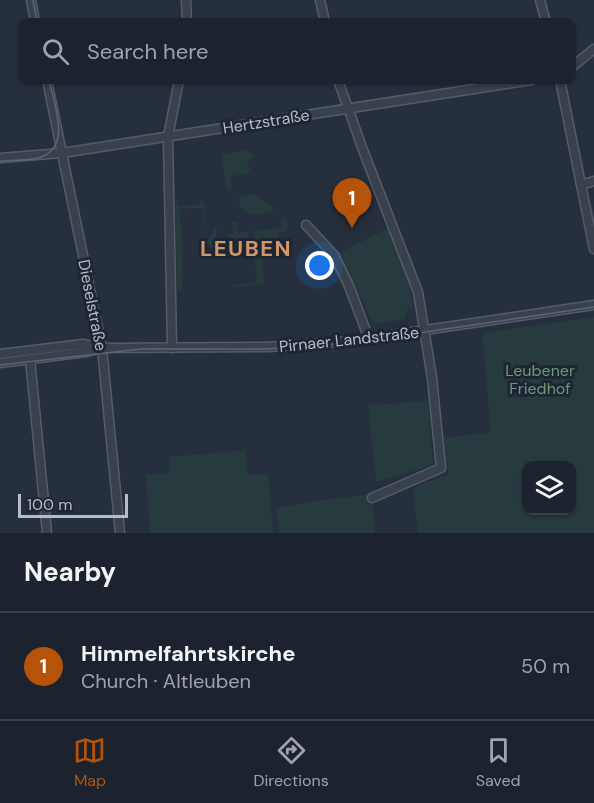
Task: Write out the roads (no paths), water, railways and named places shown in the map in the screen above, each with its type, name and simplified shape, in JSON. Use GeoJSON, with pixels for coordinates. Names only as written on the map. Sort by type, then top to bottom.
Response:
{"type":"FeatureCollection","features":[{"type":"Feature","properties":{"kind":"street"},"geometry":{"type":"LineString","coordinates":[[31,0],[34,18]]}},
{"type":"Feature","properties":{"kind":"street"},"geometry":{"type":"LineString","coordinates":[[186,0],[187,18]]}},
{"type":"Feature","properties":{"kind":"street"},"geometry":{"type":"LineString","coordinates":[[320,0],[324,18]]}},
{"type":"Feature","properties":{"kind":"street"},"geometry":{"type":"LineString","coordinates":[[541,0],[545,18]]}},
{"type":"Feature","properties":{"kind":"street"},"geometry":{"type":"LineString","coordinates":[[576,65],[594,49]]}},
{"type":"Feature","properties":{"kind":"street","name":"Dieselstraße"},"geometry":{"type":"LineString","coordinates":[[48,84],[102,348],[120,533]]}},
{"type":"Feature","properties":{"kind":"street"},"geometry":{"type":"LineString","coordinates":[[172,348],[168,137],[178,84]]}},
{"type":"Feature","properties":{"kind":"street"},"geometry":{"type":"LineString","coordinates":[[339,84],[418,292],[434,388],[441,468],[372,498]]}},
{"type":"Feature","properties":{"kind":"street","name":"Hertzstraße"},"geometry":{"type":"LineString","coordinates":[[0,158],[62,153],[505,84]]}},
{"type":"Feature","properties":{"kind":"street"},"geometry":{"type":"LineString","coordinates":[[561,84],[594,249]]}},
{"type":"Feature","properties":{"kind":"street"},"geometry":{"type":"LineString","coordinates":[[580,185],[594,181]]}},
{"type":"Feature","properties":{"kind":"street"},"geometry":{"type":"LineString","coordinates":[[306,225],[334,255],[349,286],[369,339]]}},
{"type":"Feature","properties":{"kind":"street","name":"Pirnaer Landstraße"},"geometry":{"type":"LineString","coordinates":[[0,354],[84,344],[102,348],[267,347],[369,339],[594,305]]}},
{"type":"Feature","properties":{"kind":"street","name":"Pirnaer Landstraße"},"geometry":{"type":"LineString","coordinates":[[0,363],[102,348]]}},
{"type":"Feature","properties":{"kind":"street"},"geometry":{"type":"LineString","coordinates":[[30,359],[47,533]]}},
{"type":"Feature","properties":{"kind":"tram line"},"geometry":{"type":"LineString","coordinates":[[33,0],[36,18]]}},
{"type":"Feature","properties":{"kind":"tram line"},"geometry":{"type":"LineString","coordinates":[[0,161],[38,158],[49,153],[55,145],[59,125],[50,84]]}},
{"type":"Feature","properties":{"kind":"tram line"},"geometry":{"type":"LineString","coordinates":[[0,365],[141,349],[267,349],[351,343],[594,307]]}},
{"type":"Feature","properties":{"kind":"place","name":"Himmelfahrtskirche"},"geometry":{"type":"Point","coordinates":[352,228]}},
{"type":"Feature","properties":{"kind":"district","name":"LEUBEN"},"geometry":{"type":"Point","coordinates":[246,248]}},
{"type":"Feature","properties":{"kind":"park label","name":"Leubener Friedhof"},"geometry":{"type":"Point","coordinates":[540,379]}}]}
